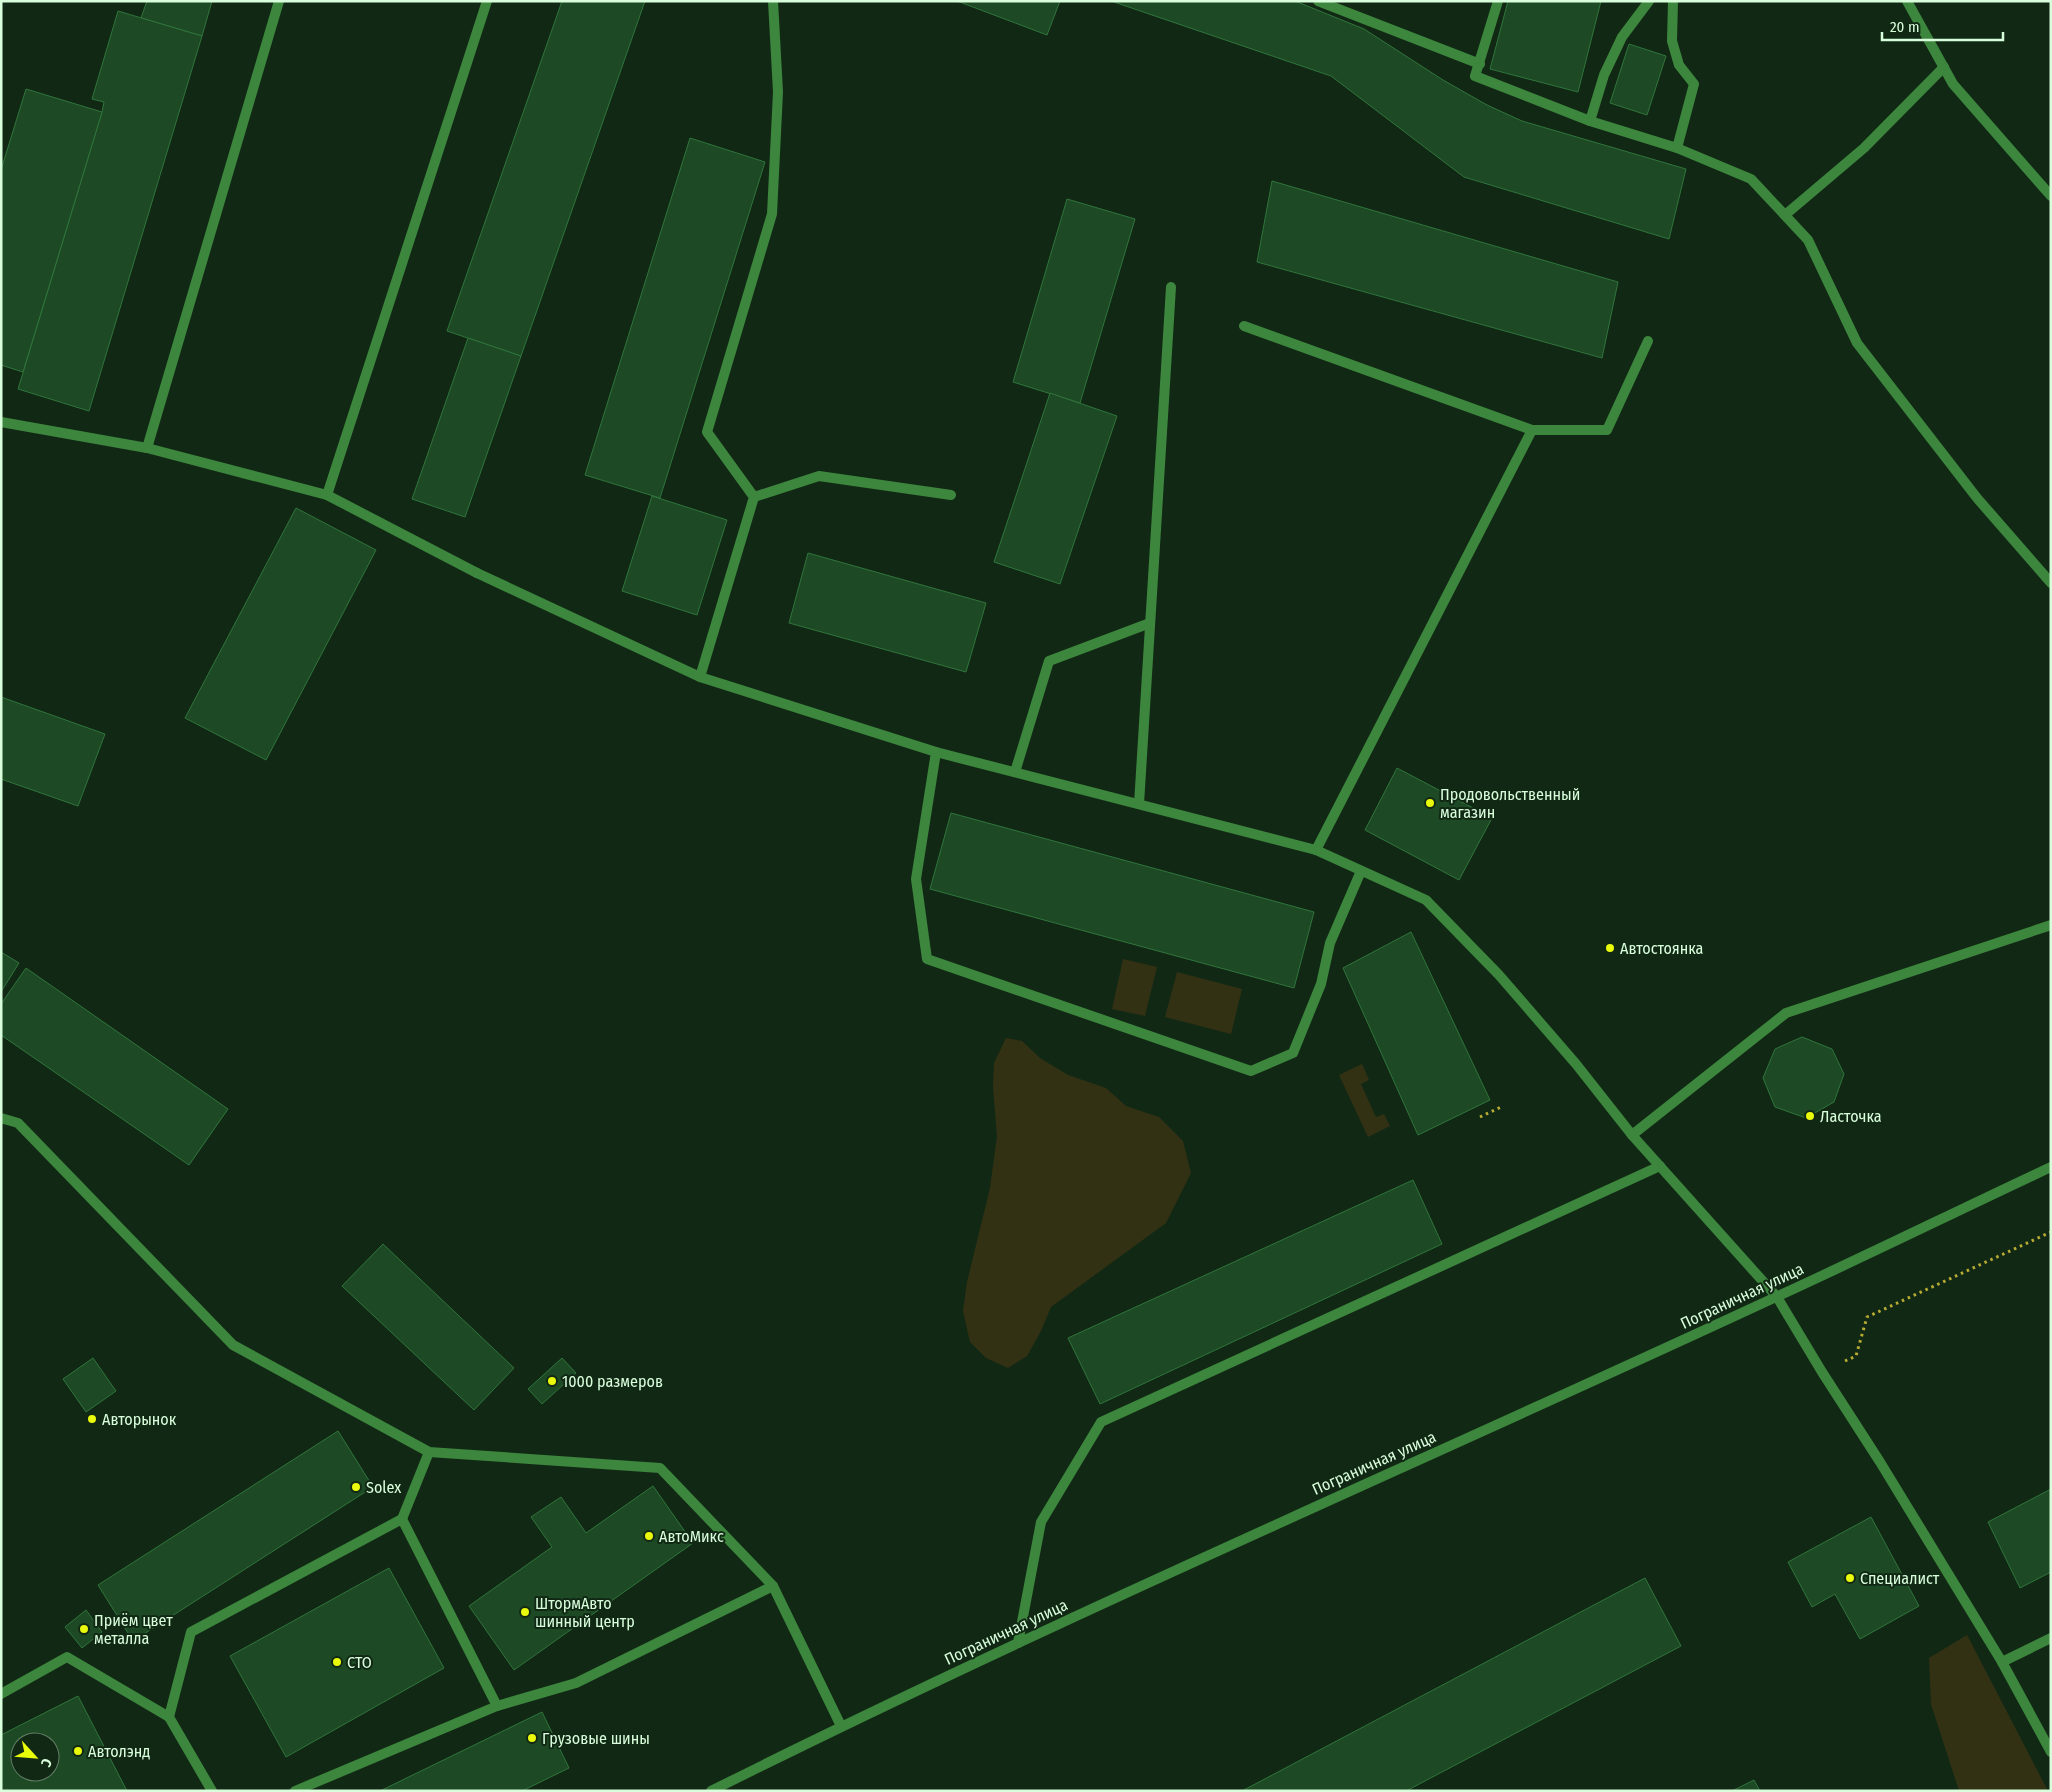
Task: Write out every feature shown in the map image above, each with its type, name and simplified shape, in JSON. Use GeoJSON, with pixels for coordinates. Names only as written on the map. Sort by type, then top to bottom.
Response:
{"type":"FeatureCollection","features":[{"type":"Feature","properties":{"kind":"street"},"geometry":{"type":"LineString","coordinates":[[146,448],[279,1]]}},
{"type":"Feature","properties":{"kind":"street"},"geometry":{"type":"LineString","coordinates":[[327,495],[487,1]]}},
{"type":"Feature","properties":{"kind":"street"},"geometry":{"type":"LineString","coordinates":[[754,497],[707,432],[772,214],[778,92],[773,1]]}},
{"type":"Feature","properties":{"kind":"street"},"geometry":{"type":"LineString","coordinates":[[1318,1],[1480,64]]}},
{"type":"Feature","properties":{"kind":"street"},"geometry":{"type":"LineString","coordinates":[[1498,1],[1475,76],[1590,121],[1677,148],[1752,179],[1808,240],[1857,343],[1977,498],[2051,583]]}},
{"type":"Feature","properties":{"kind":"street"},"geometry":{"type":"LineString","coordinates":[[1590,121],[1604,75],[1622,37],[1649,1]]}},
{"type":"Feature","properties":{"kind":"street"},"geometry":{"type":"LineString","coordinates":[[1674,1],[1672,41],[1679,65],[1694,84],[1677,148]]}},
{"type":"Feature","properties":{"kind":"street"},"geometry":{"type":"LineString","coordinates":[[1908,1],[1953,84],[2051,196]]}},
{"type":"Feature","properties":{"kind":"street"},"geometry":{"type":"LineString","coordinates":[[1784,215],[1864,148],[1944,67]]}},
{"type":"Feature","properties":{"kind":"street"},"geometry":{"type":"LineString","coordinates":[[1139,804],[1171,287]]}},
{"type":"Feature","properties":{"kind":"street"},"geometry":{"type":"LineString","coordinates":[[1244,326],[1532,430],[1607,430],[1648,341]]}},
{"type":"Feature","properties":{"kind":"street"},"geometry":{"type":"LineString","coordinates":[[1,422],[146,448],[327,495],[478,573],[700,677],[936,752],[1316,850],[1426,900],[1505,982],[1576,1064],[1632,1135],[1776,1297],[1880,1462],[2002,1662],[2051,1752]]}},
{"type":"Feature","properties":{"kind":"street"},"geometry":{"type":"LineString","coordinates":[[1316,850],[1532,430]]}},
{"type":"Feature","properties":{"kind":"street"},"geometry":{"type":"LineString","coordinates":[[754,497],[819,476],[950,494]]}},
{"type":"Feature","properties":{"kind":"street"},"geometry":{"type":"LineString","coordinates":[[700,677],[754,497]]}},
{"type":"Feature","properties":{"kind":"street"},"geometry":{"type":"LineString","coordinates":[[1014,772],[1049,661],[1150,623]]}},
{"type":"Feature","properties":{"kind":"street"},"geometry":{"type":"LineString","coordinates":[[936,752],[916,879],[927,959],[1251,1071],[1293,1053],[1321,984],[1330,944],[1361,871]]}},
{"type":"Feature","properties":{"kind":"street"},"geometry":{"type":"LineString","coordinates":[[1632,1135],[1786,1013],[2051,925]]}},
{"type":"Feature","properties":{"kind":"street"},"geometry":{"type":"LineString","coordinates":[[1,1118],[18,1123],[234,1344],[429,1452],[660,1468],[774,1586],[841,1726]]}},
{"type":"Feature","properties":{"kind":"street"},"geometry":{"type":"LineString","coordinates":[[1018,1643],[1041,1522],[1101,1422],[1660,1166]]}},
{"type":"Feature","properties":{"kind":"street","name":"Пограничная улица"},"geometry":{"type":"LineString","coordinates":[[711,1791],[841,1726],[1018,1643],[1776,1297],[2051,1167]]}},
{"type":"Feature","properties":{"kind":"street"},"geometry":{"type":"LineString","coordinates":[[169,1717],[190,1632],[402,1520],[429,1452]]}},
{"type":"Feature","properties":{"kind":"street"},"geometry":{"type":"LineString","coordinates":[[402,1520],[497,1706]]}},
{"type":"Feature","properties":{"kind":"street"},"geometry":{"type":"LineString","coordinates":[[296,1791],[497,1706],[576,1683],[774,1586]]}},
{"type":"Feature","properties":{"kind":"street"},"geometry":{"type":"LineString","coordinates":[[2002,1662],[2051,1638]]}},
{"type":"Feature","properties":{"kind":"street"},"geometry":{"type":"LineString","coordinates":[[1,1694],[67,1657],[169,1717],[212,1791]]}},
{"type":"Feature","properties":{"kind":"path"},"geometry":{"type":"LineString","coordinates":[[1480,1117],[1501,1107]]}},
{"type":"Feature","properties":{"kind":"path"},"geometry":{"type":"LineString","coordinates":[[1822,1372],[1856,1356],[1867,1317],[2051,1232]]}},
{"type":"Feature","properties":{"kind":"shaded area"},"geometry":{"type":"Polygon","coordinates":[[[1123,959],[1157,967],[1145,1016],[1112,1009],[1123,959]]]}},
{"type":"Feature","properties":{"kind":"shaded area"},"geometry":{"type":"Polygon","coordinates":[[[1177,972],[1242,989],[1231,1034],[1165,1017],[1177,972]]]}},
{"type":"Feature","properties":{"kind":"shaded area"},"geometry":{"type":"Polygon","coordinates":[[[1006,1038],[1022,1041],[1040,1058],[1068,1075],[1106,1088],[1126,1106],[1159,1117],[1183,1141],[1191,1173],[1166,1223],[1051,1307],[1041,1331],[1027,1356],[1008,1368],[986,1358],[970,1342],[963,1311],[967,1282],[990,1188],[997,1136],[993,1088],[994,1063],[1006,1038]]]}},
{"type":"Feature","properties":{"kind":"shaded area"},"geometry":{"type":"Polygon","coordinates":[[[1362,1064],[1369,1080],[1361,1084],[1376,1117],[1384,1114],[1390,1126],[1368,1137],[1339,1075],[1362,1064]]]}},
{"type":"Feature","properties":{"kind":"shaded area"},"geometry":{"type":"Polygon","coordinates":[[[1967,1635],[2048,1791],[1959,1791],[1931,1704],[1929,1658],[1967,1635]]]}},
{"type":"Feature","properties":{"kind":"building"},"geometry":{"type":"Polygon","coordinates":[[[147,1],[212,1],[202,36],[141,18],[147,1]]]}},
{"type":"Feature","properties":{"kind":"building"},"geometry":{"type":"Polygon","coordinates":[[[562,1],[645,1],[521,356],[447,331],[562,1]]]}},
{"type":"Feature","properties":{"kind":"building"},"geometry":{"type":"Polygon","coordinates":[[[957,1],[1060,1],[1047,35],[957,1]]]}},
{"type":"Feature","properties":{"kind":"building"},"geometry":{"type":"Polygon","coordinates":[[[1111,1],[1295,1],[1364,29],[1443,80],[1487,105],[1522,121],[1686,169],[1669,239],[1464,177],[1331,76],[1111,1]]]}},
{"type":"Feature","properties":{"kind":"building"},"geometry":{"type":"Polygon","coordinates":[[[1508,1],[1601,1],[1578,92],[1490,69],[1508,1]]]}},
{"type":"Feature","properties":{"kind":"building"},"geometry":{"type":"Polygon","coordinates":[[[118,11],[202,36],[89,411],[18,389],[102,112],[104,102],[92,99],[118,11]]]}},
{"type":"Feature","properties":{"kind":"building"},"geometry":{"type":"Polygon","coordinates":[[[1629,44],[1666,56],[1647,115],[1610,103],[1629,44]]]}},
{"type":"Feature","properties":{"kind":"building"},"geometry":{"type":"Polygon","coordinates":[[[26,89],[102,112],[23,372],[1,365],[1,170],[26,89]]]}},
{"type":"Feature","properties":{"kind":"building"},"geometry":{"type":"Polygon","coordinates":[[[690,138],[765,162],[660,498],[585,475],[690,138]]]}},
{"type":"Feature","properties":{"kind":"building"},"geometry":{"type":"Polygon","coordinates":[[[1272,181],[1618,282],[1602,358],[1257,262],[1272,181]]]}},
{"type":"Feature","properties":{"kind":"building"},"geometry":{"type":"Polygon","coordinates":[[[1067,199],[1135,219],[1080,403],[1013,382],[1067,199]]]}},
{"type":"Feature","properties":{"kind":"building"},"geometry":{"type":"Polygon","coordinates":[[[468,338],[521,356],[465,517],[412,499],[468,338]]]}},
{"type":"Feature","properties":{"kind":"building"},"geometry":{"type":"Polygon","coordinates":[[[1050,393],[1117,416],[1060,584],[994,562],[1050,393]]]}},
{"type":"Feature","properties":{"kind":"building"},"geometry":{"type":"Polygon","coordinates":[[[652,496],[727,520],[697,615],[622,591],[652,496]]]}},
{"type":"Feature","properties":{"kind":"building"},"geometry":{"type":"Polygon","coordinates":[[[296,508],[376,550],[266,760],[185,718],[296,508]]]}},
{"type":"Feature","properties":{"kind":"building"},"geometry":{"type":"Polygon","coordinates":[[[808,553],[986,603],[966,672],[789,623],[808,553]]]}},
{"type":"Feature","properties":{"kind":"building"},"geometry":{"type":"Polygon","coordinates":[[[1,697],[105,734],[78,806],[1,779],[1,697]]]}},
{"type":"Feature","properties":{"kind":"building"},"geometry":{"type":"Polygon","coordinates":[[[1397,768],[1492,818],[1459,880],[1365,830],[1397,768]]]}},
{"type":"Feature","properties":{"kind":"building"},"geometry":{"type":"Polygon","coordinates":[[[951,813],[1314,912],[1294,988],[930,889],[951,813]]]}},
{"type":"Feature","properties":{"kind":"building"},"geometry":{"type":"Polygon","coordinates":[[[1411,932],[1490,1100],[1418,1135],[1343,968],[1411,932]]]}},
{"type":"Feature","properties":{"kind":"building"},"geometry":{"type":"Polygon","coordinates":[[[1,952],[19,963],[1,992],[1,952]]]}},
{"type":"Feature","properties":{"kind":"building"},"geometry":{"type":"Polygon","coordinates":[[[26,968],[228,1109],[189,1165],[1,1035],[1,1004],[26,968]]]}},
{"type":"Feature","properties":{"kind":"building"},"geometry":{"type":"Polygon","coordinates":[[[1802,1037],[1832,1049],[1844,1074],[1834,1102],[1806,1118],[1775,1107],[1763,1078],[1775,1049],[1802,1037]]]}},
{"type":"Feature","properties":{"kind":"building"},"geometry":{"type":"Polygon","coordinates":[[[1413,1180],[1442,1244],[1100,1404],[1068,1338],[1413,1180]]]}},
{"type":"Feature","properties":{"kind":"building"},"geometry":{"type":"Polygon","coordinates":[[[383,1244],[514,1368],[474,1410],[342,1286],[383,1244]]]}},
{"type":"Feature","properties":{"kind":"building"},"geometry":{"type":"Polygon","coordinates":[[[93,1358],[116,1391],[86,1412],[63,1379],[93,1358]]]}},
{"type":"Feature","properties":{"kind":"building","name":"1000 размеров"},"geometry":{"type":"Polygon","coordinates":[[[562,1358],[576,1373],[542,1404],[528,1389],[562,1358]]]}},
{"type":"Feature","properties":{"kind":"building"},"geometry":{"type":"Polygon","coordinates":[[[338,1431],[373,1487],[133,1641],[98,1585],[338,1431]]]}},
{"type":"Feature","properties":{"kind":"building"},"geometry":{"type":"Polygon","coordinates":[[[653,1486],[693,1543],[514,1670],[469,1606],[552,1547],[531,1517],[561,1497],[586,1533],[653,1486]]]}},
{"type":"Feature","properties":{"kind":"building"},"geometry":{"type":"Polygon","coordinates":[[[2051,1489],[2051,1572],[2020,1588],[1988,1522],[2051,1489]]]}},
{"type":"Feature","properties":{"kind":"building","name":"Специалист"},"geometry":{"type":"Polygon","coordinates":[[[1871,1517],[1919,1606],[1860,1639],[1835,1594],[1812,1607],[1788,1562],[1871,1517]]]}},
{"type":"Feature","properties":{"kind":"building","name":"СТО"},"geometry":{"type":"Polygon","coordinates":[[[389,1568],[444,1668],[286,1757],[230,1656],[389,1568]]]}},
{"type":"Feature","properties":{"kind":"building"},"geometry":{"type":"Polygon","coordinates":[[[1645,1578],[1681,1646],[1406,1791],[1242,1791],[1645,1578]]]}},
{"type":"Feature","properties":{"kind":"building","name":"Приём цвет металла"},"geometry":{"type":"Polygon","coordinates":[[[86,1610],[102,1632],[82,1648],[65,1627],[86,1610]]]}},
{"type":"Feature","properties":{"kind":"building","name":"Автолэнд"},"geometry":{"type":"Polygon","coordinates":[[[78,1696],[127,1791],[1,1791],[1,1735],[78,1696]]]}},
{"type":"Feature","properties":{"kind":"building"},"geometry":{"type":"Polygon","coordinates":[[[542,1712],[569,1768],[522,1791],[380,1791],[542,1712]]]}},
{"type":"Feature","properties":{"kind":"building"},"geometry":{"type":"Polygon","coordinates":[[[1754,1780],[1760,1791],[1732,1791],[1754,1780]]]}},
{"type":"Feature","properties":{"kind":"place","name":"Продовольственный магазин"},"geometry":{"type":"Point","coordinates":[1430,803]}},
{"type":"Feature","properties":{"kind":"place","name":"Автостоянка"},"geometry":{"type":"Point","coordinates":[1610,948]}},
{"type":"Feature","properties":{"kind":"place","name":"Ласточка"},"geometry":{"type":"Point","coordinates":[1810,1116]}},
{"type":"Feature","properties":{"kind":"place","name":"1000 размеров"},"geometry":{"type":"Point","coordinates":[552,1381]}},
{"type":"Feature","properties":{"kind":"place","name":"Авторынок"},"geometry":{"type":"Point","coordinates":[92,1419]}},
{"type":"Feature","properties":{"kind":"place","name":"Solex"},"geometry":{"type":"Point","coordinates":[356,1487]}},
{"type":"Feature","properties":{"kind":"place","name":"АвтоМикс"},"geometry":{"type":"Point","coordinates":[649,1536]}},
{"type":"Feature","properties":{"kind":"place","name":"Специалист"},"geometry":{"type":"Point","coordinates":[1850,1578]}},
{"type":"Feature","properties":{"kind":"place","name":"ШтормАвто шинный центр"},"geometry":{"type":"Point","coordinates":[525,1612]}},
{"type":"Feature","properties":{"kind":"place","name":"Приём цвет металла"},"geometry":{"type":"Point","coordinates":[84,1629]}},
{"type":"Feature","properties":{"kind":"place","name":"СТО"},"geometry":{"type":"Point","coordinates":[337,1662]}},
{"type":"Feature","properties":{"kind":"place","name":"Грузовые шины"},"geometry":{"type":"Point","coordinates":[532,1738]}},
{"type":"Feature","properties":{"kind":"place","name":"Автолэнд"},"geometry":{"type":"Point","coordinates":[78,1751]}}]}
